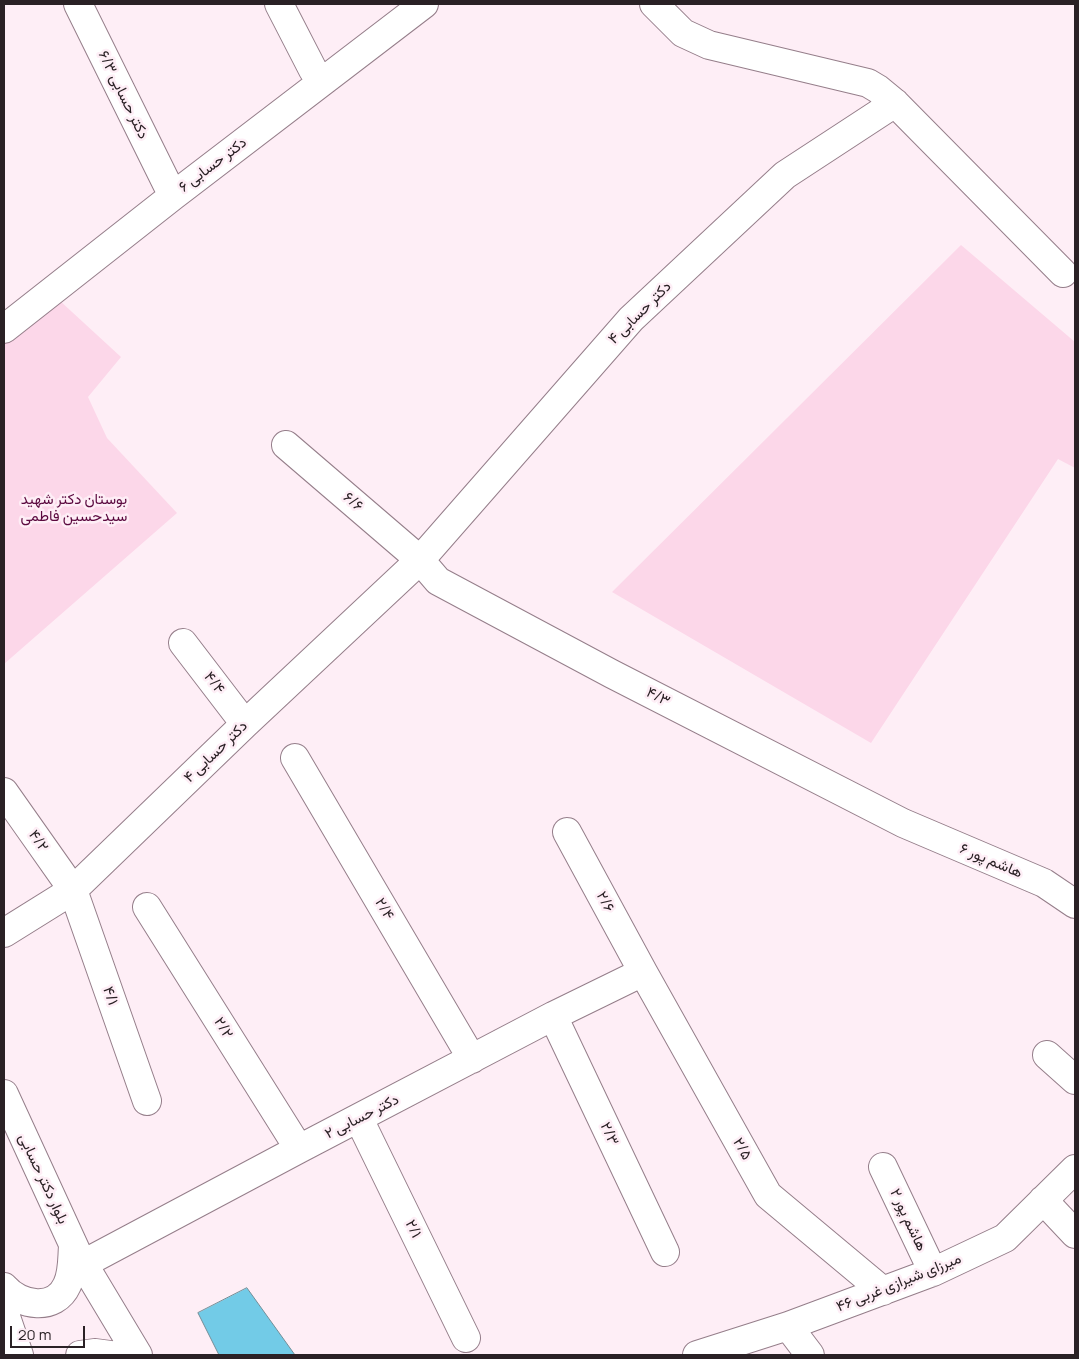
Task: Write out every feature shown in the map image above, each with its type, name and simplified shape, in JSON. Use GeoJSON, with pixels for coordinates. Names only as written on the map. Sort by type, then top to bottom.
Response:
{"type":"FeatureCollection","features":[{"type":"Feature","properties":{"kind":"street","name":"۶/۳ دکتر حسابی"},"geometry":{"type":"LineString","coordinates":[[78,4],[168,186]]}},
{"type":"Feature","properties":{"kind":"street"},"geometry":{"type":"LineString","coordinates":[[278,4],[313,70]]}},
{"type":"Feature","properties":{"kind":"street","name":"۶ دکتر حسابی"},"geometry":{"type":"LineString","coordinates":[[4,330],[173,196],[424,4]]}},
{"type":"Feature","properties":{"kind":"street"},"geometry":{"type":"LineString","coordinates":[[654,4],[683,33],[709,45],[868,83],[878,89],[895,103],[1063,273]]}},
{"type":"Feature","properties":{"kind":"street","name":"۴ دکتر حسابی"},"geometry":{"type":"LineString","coordinates":[[420,560],[631,319],[785,175],[895,103]]}},
{"type":"Feature","properties":{"kind":"street","name":"۶/۶"},"geometry":{"type":"LineString","coordinates":[[286,444],[420,560]]}},
{"type":"Feature","properties":{"kind":"street","name":"دکتر حسابی ۴"},"geometry":{"type":"LineString","coordinates":[[4,934],[73,890],[245,724],[420,560]]}},
{"type":"Feature","properties":{"kind":"street","name":"۴/۳"},"geometry":{"type":"LineString","coordinates":[[420,560],[438,581],[612,674],[903,823]]}},
{"type":"Feature","properties":{"kind":"street","name":"۴/۴"},"geometry":{"type":"LineString","coordinates":[[183,643],[245,724]]}},
{"type":"Feature","properties":{"kind":"street","name":"۲/۴"},"geometry":{"type":"LineString","coordinates":[[296,758],[472,1059]]}},
{"type":"Feature","properties":{"kind":"street","name":"۴/۲"},"geometry":{"type":"LineString","coordinates":[[4,792],[73,890]]}},
{"type":"Feature","properties":{"kind":"street","name":"هاشم پور ۶"},"geometry":{"type":"LineString","coordinates":[[903,823],[1044,883],[1075,904]]}},
{"type":"Feature","properties":{"kind":"street","name":"۲/۶"},"geometry":{"type":"LineString","coordinates":[[567,832],[643,972]]}},
{"type":"Feature","properties":{"kind":"street","name":"۴/۱"},"geometry":{"type":"LineString","coordinates":[[73,890],[147,1101]]}},
{"type":"Feature","properties":{"kind":"street","name":"۲/۲"},"geometry":{"type":"LineString","coordinates":[[147,906],[299,1149]]}},
{"type":"Feature","properties":{"kind":"street","name":"دکتر حسابی ۲"},"geometry":{"type":"LineString","coordinates":[[78,1255],[359,1119],[553,1016],[643,972]]}},
{"type":"Feature","properties":{"kind":"street","name":"۲/۵"},"geometry":{"type":"LineString","coordinates":[[643,972],[768,1195],[883,1291]]}},
{"type":"Feature","properties":{"kind":"street","name":"۲/۳"},"geometry":{"type":"LineString","coordinates":[[553,1016],[665,1252]]}},
{"type":"Feature","properties":{"kind":"street"},"geometry":{"type":"LineString","coordinates":[[1047,1055],[1075,1080]]}},
{"type":"Feature","properties":{"kind":"street","name":"بلوار دکتر حسابی"},"geometry":{"type":"LineString","coordinates":[[4,1094],[78,1255],[138,1355]]}},
{"type":"Feature","properties":{"kind":"street","name":"۲/۱"},"geometry":{"type":"LineString","coordinates":[[359,1119],[466,1338]]}},
{"type":"Feature","properties":{"kind":"street","name":"۲ هاشم پور"},"geometry":{"type":"LineString","coordinates":[[883,1167],[933,1272]]}},
{"type":"Feature","properties":{"kind":"street","name":"میرزای شیرازی غربی ۴۶"},"geometry":{"type":"LineString","coordinates":[[698,1355],[788,1326],[883,1291],[933,1272],[1006,1238],[1075,1168]]}},
{"type":"Feature","properties":{"kind":"street"},"geometry":{"type":"LineString","coordinates":[[1043,1200],[1075,1234]]}},
{"type":"Feature","properties":{"kind":"street"},"geometry":{"type":"LineString","coordinates":[[4,1287],[15,1298],[32,1303],[49,1302],[60,1297],[68,1284],[78,1255]]}},
{"type":"Feature","properties":{"kind":"street"},"geometry":{"type":"LineString","coordinates":[[4,1311],[19,1355]]}},
{"type":"Feature","properties":{"kind":"street"},"geometry":{"type":"LineString","coordinates":[[788,1326],[810,1355]]}},
{"type":"Feature","properties":{"kind":"street"},"geometry":{"type":"LineString","coordinates":[[80,1355],[95,1353],[110,1355]]}},
{"type":"Feature","properties":{"kind":"green space"},"geometry":{"type":"Polygon","coordinates":[[[961,245],[1075,342],[1075,468],[1058,459],[871,743],[612,592],[961,245]]]}},
{"type":"Feature","properties":{"kind":"green space","name":"بوستان دکتر شهید سیدحسین فاطمی"},"geometry":{"type":"Polygon","coordinates":[[[59,300],[121,357],[88,397],[107,438],[177,513],[4,664],[4,344],[59,300]]]}},
{"type":"Feature","properties":{"kind":"building"},"geometry":{"type":"Polygon","coordinates":[[[247,1288],[295,1355],[219,1355],[198,1313],[247,1288]]]}}]}
